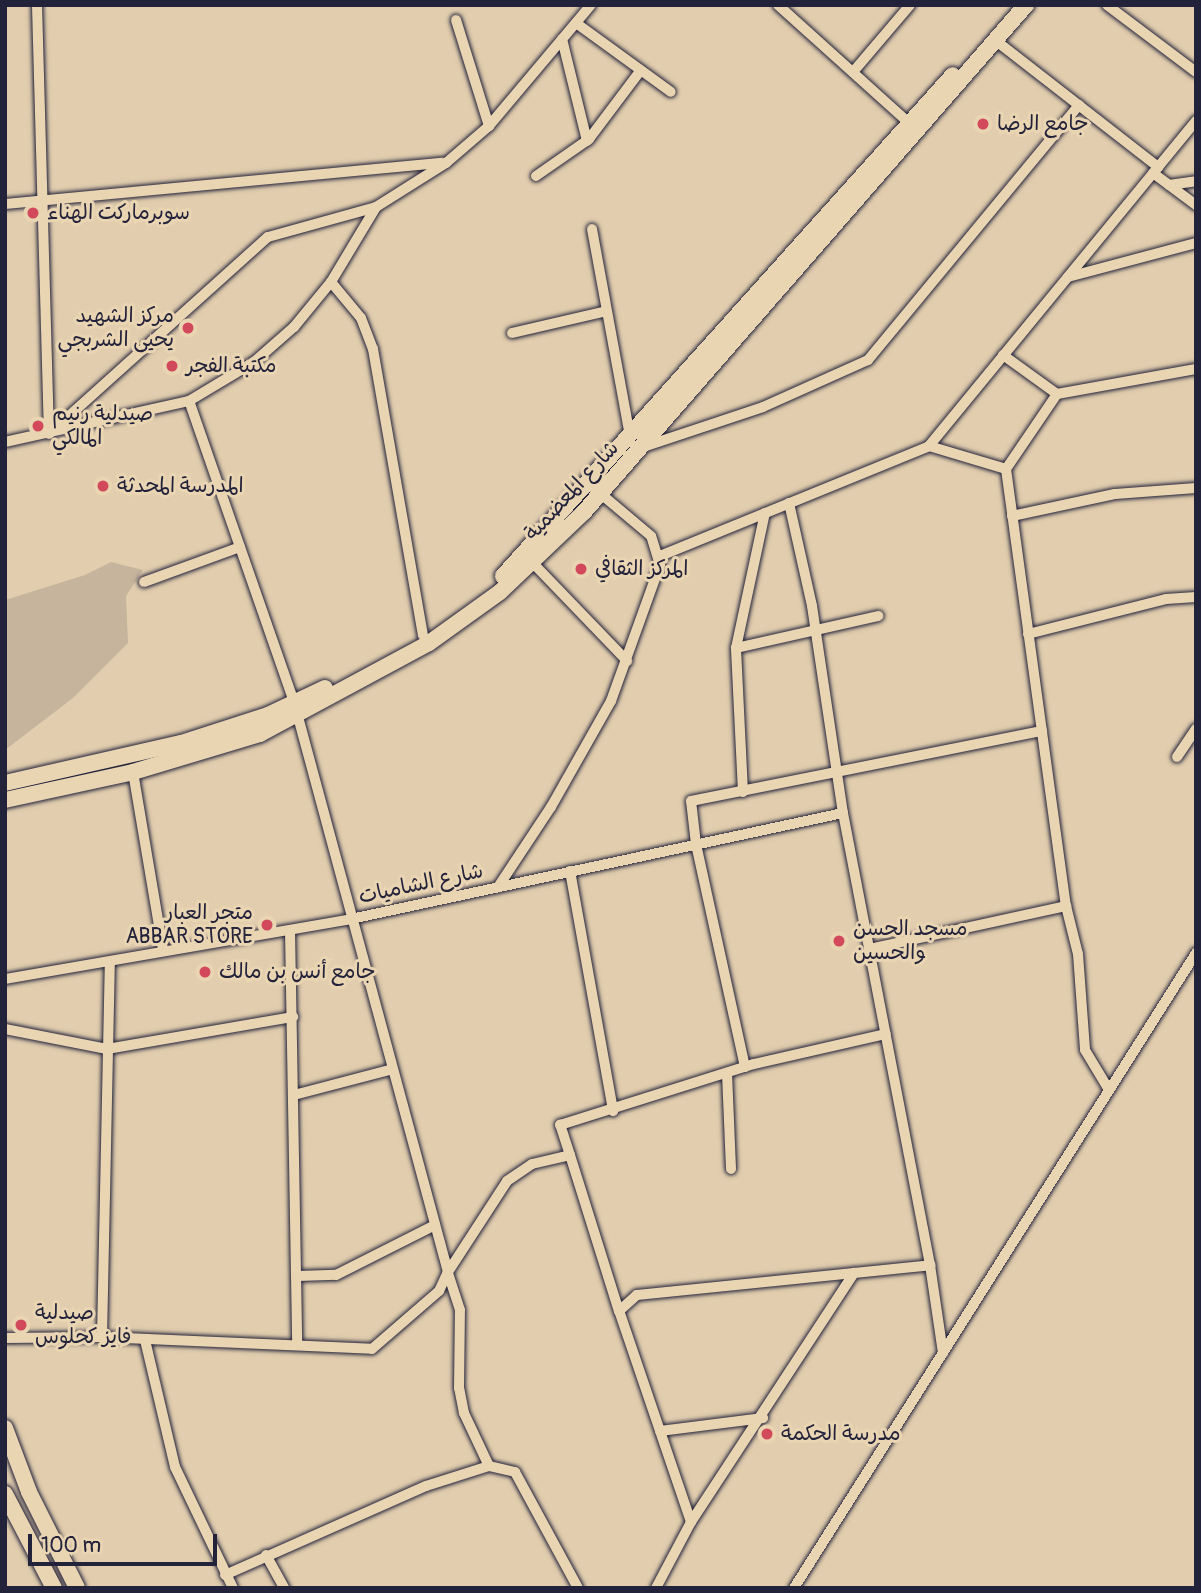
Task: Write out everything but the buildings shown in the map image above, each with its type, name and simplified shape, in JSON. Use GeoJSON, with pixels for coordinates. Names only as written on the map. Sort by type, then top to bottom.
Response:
{"type":"FeatureCollection","features":[{"type":"Feature","properties":{"kind":"main road","name":"شارع المعضمية"},"geometry":{"type":"LineString","coordinates":[[5,783],[155,750],[296,708],[429,643],[529,559],[595,489],[913,127],[1015,5]]}},
{"type":"Feature","properties":{"kind":"main road","name":"شارع المعضمية"},"geometry":{"type":"LineString","coordinates":[[913,127],[1026,5]]}},
{"type":"Feature","properties":{"kind":"main road","name":"شارع المعضمية"},"geometry":{"type":"LineString","coordinates":[[5,800],[133,772],[260,734],[296,708],[372,668],[456,617],[529,559]]}},
{"type":"Feature","properties":{"kind":"main road"},"geometry":{"type":"LineString","coordinates":[[5,1428],[29,1492],[77,1588]]}},
{"type":"Feature","properties":{"kind":"main road"},"geometry":{"type":"LineString","coordinates":[[5,1494],[54,1588]]}},
{"type":"Feature","properties":{"kind":"street"},"geometry":{"type":"LineString","coordinates":[[37,5],[49,434]]}},
{"type":"Feature","properties":{"kind":"street"},"geometry":{"type":"LineString","coordinates":[[49,434],[268,237],[376,207],[446,163],[489,126],[591,5]]}},
{"type":"Feature","properties":{"kind":"street"},"geometry":{"type":"LineString","coordinates":[[779,5],[913,127]]}},
{"type":"Feature","properties":{"kind":"street"},"geometry":{"type":"LineString","coordinates":[[853,72],[910,5]]}},
{"type":"Feature","properties":{"kind":"street"},"geometry":{"type":"LineString","coordinates":[[1107,5],[1196,72]]}},
{"type":"Feature","properties":{"kind":"street"},"geometry":{"type":"LineString","coordinates":[[456,20],[489,126]]}},
{"type":"Feature","properties":{"kind":"street"},"geometry":{"type":"LineString","coordinates":[[576,23],[671,92]]}},
{"type":"Feature","properties":{"kind":"street"},"geometry":{"type":"LineString","coordinates":[[562,39],[587,141]]}},
{"type":"Feature","properties":{"kind":"street"},"geometry":{"type":"LineString","coordinates":[[995,40],[1079,105],[1169,185],[1196,205]]}},
{"type":"Feature","properties":{"kind":"street"},"geometry":{"type":"LineString","coordinates":[[536,176],[587,141],[641,70]]}},
{"type":"Feature","properties":{"kind":"street"},"geometry":{"type":"LineString","coordinates":[[592,229],[603,312],[635,443],[763,407],[868,360],[1079,105]]}},
{"type":"Feature","properties":{"kind":"street"},"geometry":{"type":"LineString","coordinates":[[660,556],[929,446],[1196,121]]}},
{"type":"Feature","properties":{"kind":"street"},"geometry":{"type":"LineString","coordinates":[[5,204],[446,163]]}},
{"type":"Feature","properties":{"kind":"street"},"geometry":{"type":"LineString","coordinates":[[1169,185],[1196,181]]}},
{"type":"Feature","properties":{"kind":"street"},"geometry":{"type":"LineString","coordinates":[[5,442],[189,401],[254,362],[294,327],[331,282],[376,207]]}},
{"type":"Feature","properties":{"kind":"street"},"geometry":{"type":"LineString","coordinates":[[1068,277],[1196,243]]}},
{"type":"Feature","properties":{"kind":"street"},"geometry":{"type":"LineString","coordinates":[[331,282],[361,317],[373,349],[423,636]]}},
{"type":"Feature","properties":{"kind":"street"},"geometry":{"type":"LineString","coordinates":[[512,333],[603,312]]}},
{"type":"Feature","properties":{"kind":"street"},"geometry":{"type":"LineString","coordinates":[[1003,355],[1056,394]]}},
{"type":"Feature","properties":{"kind":"street"},"geometry":{"type":"LineString","coordinates":[[1109,1090],[1085,1050],[1078,954],[1066,906],[1006,469],[1056,394],[1196,369]]}},
{"type":"Feature","properties":{"kind":"street"},"geometry":{"type":"LineString","coordinates":[[189,401],[296,708],[351,919],[460,1310],[459,1388],[464,1413],[489,1466]]}},
{"type":"Feature","properties":{"kind":"street"},"geometry":{"type":"LineString","coordinates":[[929,446],[1006,469]]}},
{"type":"Feature","properties":{"kind":"street"},"geometry":{"type":"LineString","coordinates":[[1012,516],[1115,494],[1196,488]]}},
{"type":"Feature","properties":{"kind":"street"},"geometry":{"type":"LineString","coordinates":[[498,887],[583,751],[627,661],[660,556],[650,536],[595,489]]}},
{"type":"Feature","properties":{"kind":"street"},"geometry":{"type":"LineString","coordinates":[[789,503],[816,630],[843,813],[930,1265],[943,1353]]}},
{"type":"Feature","properties":{"kind":"street"},"geometry":{"type":"LineString","coordinates":[[743,792],[736,648],[765,513]]}},
{"type":"Feature","properties":{"kind":"street"},"geometry":{"type":"LineString","coordinates":[[145,582],[240,547]]}},
{"type":"Feature","properties":{"kind":"street"},"geometry":{"type":"LineString","coordinates":[[529,559],[627,661]]}},
{"type":"Feature","properties":{"kind":"street"},"geometry":{"type":"LineString","coordinates":[[1028,634],[1166,599],[1196,597]]}},
{"type":"Feature","properties":{"kind":"street"},"geometry":{"type":"LineString","coordinates":[[736,648],[878,616]]}},
{"type":"Feature","properties":{"kind":"street"},"geometry":{"type":"LineString","coordinates":[[1177,757],[1196,729]]}},
{"type":"Feature","properties":{"kind":"street"},"geometry":{"type":"LineString","coordinates":[[745,1067],[696,844],[691,801],[1042,731]]}},
{"type":"Feature","properties":{"kind":"street"},"geometry":{"type":"LineString","coordinates":[[133,772],[163,949]]}},
{"type":"Feature","properties":{"kind":"street","name":"شارع الشاميات"},"geometry":{"type":"LineString","coordinates":[[5,979],[110,963],[163,949],[351,919],[843,813]]}},
{"type":"Feature","properties":{"kind":"street"},"geometry":{"type":"LineString","coordinates":[[570,871],[612,1111]]}},
{"type":"Feature","properties":{"kind":"street"},"geometry":{"type":"LineString","coordinates":[[869,949],[1066,906]]}},
{"type":"Feature","properties":{"kind":"street"},"geometry":{"type":"LineString","coordinates":[[290,930],[298,1276],[297,1345]]}},
{"type":"Feature","properties":{"kind":"street"},"geometry":{"type":"LineString","coordinates":[[794,1588],[1196,953]]}},
{"type":"Feature","properties":{"kind":"street"},"geometry":{"type":"LineString","coordinates":[[102,1337],[110,963]]}},
{"type":"Feature","properties":{"kind":"street"},"geometry":{"type":"LineString","coordinates":[[5,1029],[107,1049],[293,1017]]}},
{"type":"Feature","properties":{"kind":"street"},"geometry":{"type":"LineString","coordinates":[[691,1522],[559,1125],[612,1111],[745,1067],[886,1034]]}},
{"type":"Feature","properties":{"kind":"street"},"geometry":{"type":"LineString","coordinates":[[294,1095],[393,1069]]}},
{"type":"Feature","properties":{"kind":"street"},"geometry":{"type":"LineString","coordinates":[[727,1073],[730,1169]]}},
{"type":"Feature","properties":{"kind":"street"},"geometry":{"type":"LineString","coordinates":[[5,1338],[102,1337],[372,1349],[439,1291],[448,1272],[507,1181],[532,1164],[570,1155]]}},
{"type":"Feature","properties":{"kind":"street"},"geometry":{"type":"LineString","coordinates":[[298,1276],[336,1275],[435,1225]]}},
{"type":"Feature","properties":{"kind":"street"},"geometry":{"type":"LineString","coordinates":[[620,1311],[637,1295],[930,1265]]}},
{"type":"Feature","properties":{"kind":"street"},"geometry":{"type":"LineString","coordinates":[[656,1588],[691,1522],[763,1418],[854,1273]]}},
{"type":"Feature","properties":{"kind":"street"},"geometry":{"type":"LineString","coordinates":[[145,1340],[176,1467],[233,1588]]}},
{"type":"Feature","properties":{"kind":"street"},"geometry":{"type":"LineString","coordinates":[[660,1431],[763,1418]]}},
{"type":"Feature","properties":{"kind":"street"},"geometry":{"type":"LineString","coordinates":[[225,1575],[426,1486],[489,1466],[515,1472],[578,1588]]}},
{"type":"Feature","properties":{"kind":"street"},"geometry":{"type":"LineString","coordinates":[[266,1555],[284,1588]]}},
{"type":"Feature","properties":{"kind":"shaded area"},"geometry":{"type":"Polygon","coordinates":[[[111,562],[143,570],[126,596],[128,643],[73,698],[5,750],[5,600],[85,575],[111,562]]]}},
{"type":"Feature","properties":{"kind":"place","name":"جامع الرضا"},"geometry":{"type":"Point","coordinates":[983,124]}},
{"type":"Feature","properties":{"kind":"place","name":"سوبرماركت الهناء"},"geometry":{"type":"Point","coordinates":[33,213]}},
{"type":"Feature","properties":{"kind":"place","name":"مركز الشهيد يحيى الشربجي"},"geometry":{"type":"Point","coordinates":[188,328]}},
{"type":"Feature","properties":{"kind":"place","name":"مكتبة الفجر"},"geometry":{"type":"Point","coordinates":[172,366]}},
{"type":"Feature","properties":{"kind":"place","name":"صيدلية رنيم المالكي"},"geometry":{"type":"Point","coordinates":[38,426]}},
{"type":"Feature","properties":{"kind":"place","name":"المدرسة المحدثة"},"geometry":{"type":"Point","coordinates":[103,486]}},
{"type":"Feature","properties":{"kind":"place","name":"المركز الثقافي"},"geometry":{"type":"Point","coordinates":[581,569]}},
{"type":"Feature","properties":{"kind":"place","name":"متجر العبار ABBAR STORE"},"geometry":{"type":"Point","coordinates":[267,925]}},
{"type":"Feature","properties":{"kind":"place","name":"مسجد الحسن والحسين"},"geometry":{"type":"Point","coordinates":[839,941]}},
{"type":"Feature","properties":{"kind":"place","name":"جامع أنس بن مالك"},"geometry":{"type":"Point","coordinates":[205,972]}},
{"type":"Feature","properties":{"kind":"place","name":"صيدلية فايز كحلوس"},"geometry":{"type":"Point","coordinates":[21,1325]}},
{"type":"Feature","properties":{"kind":"place","name":"مدرسة الحكمة"},"geometry":{"type":"Point","coordinates":[767,1434]}}]}
